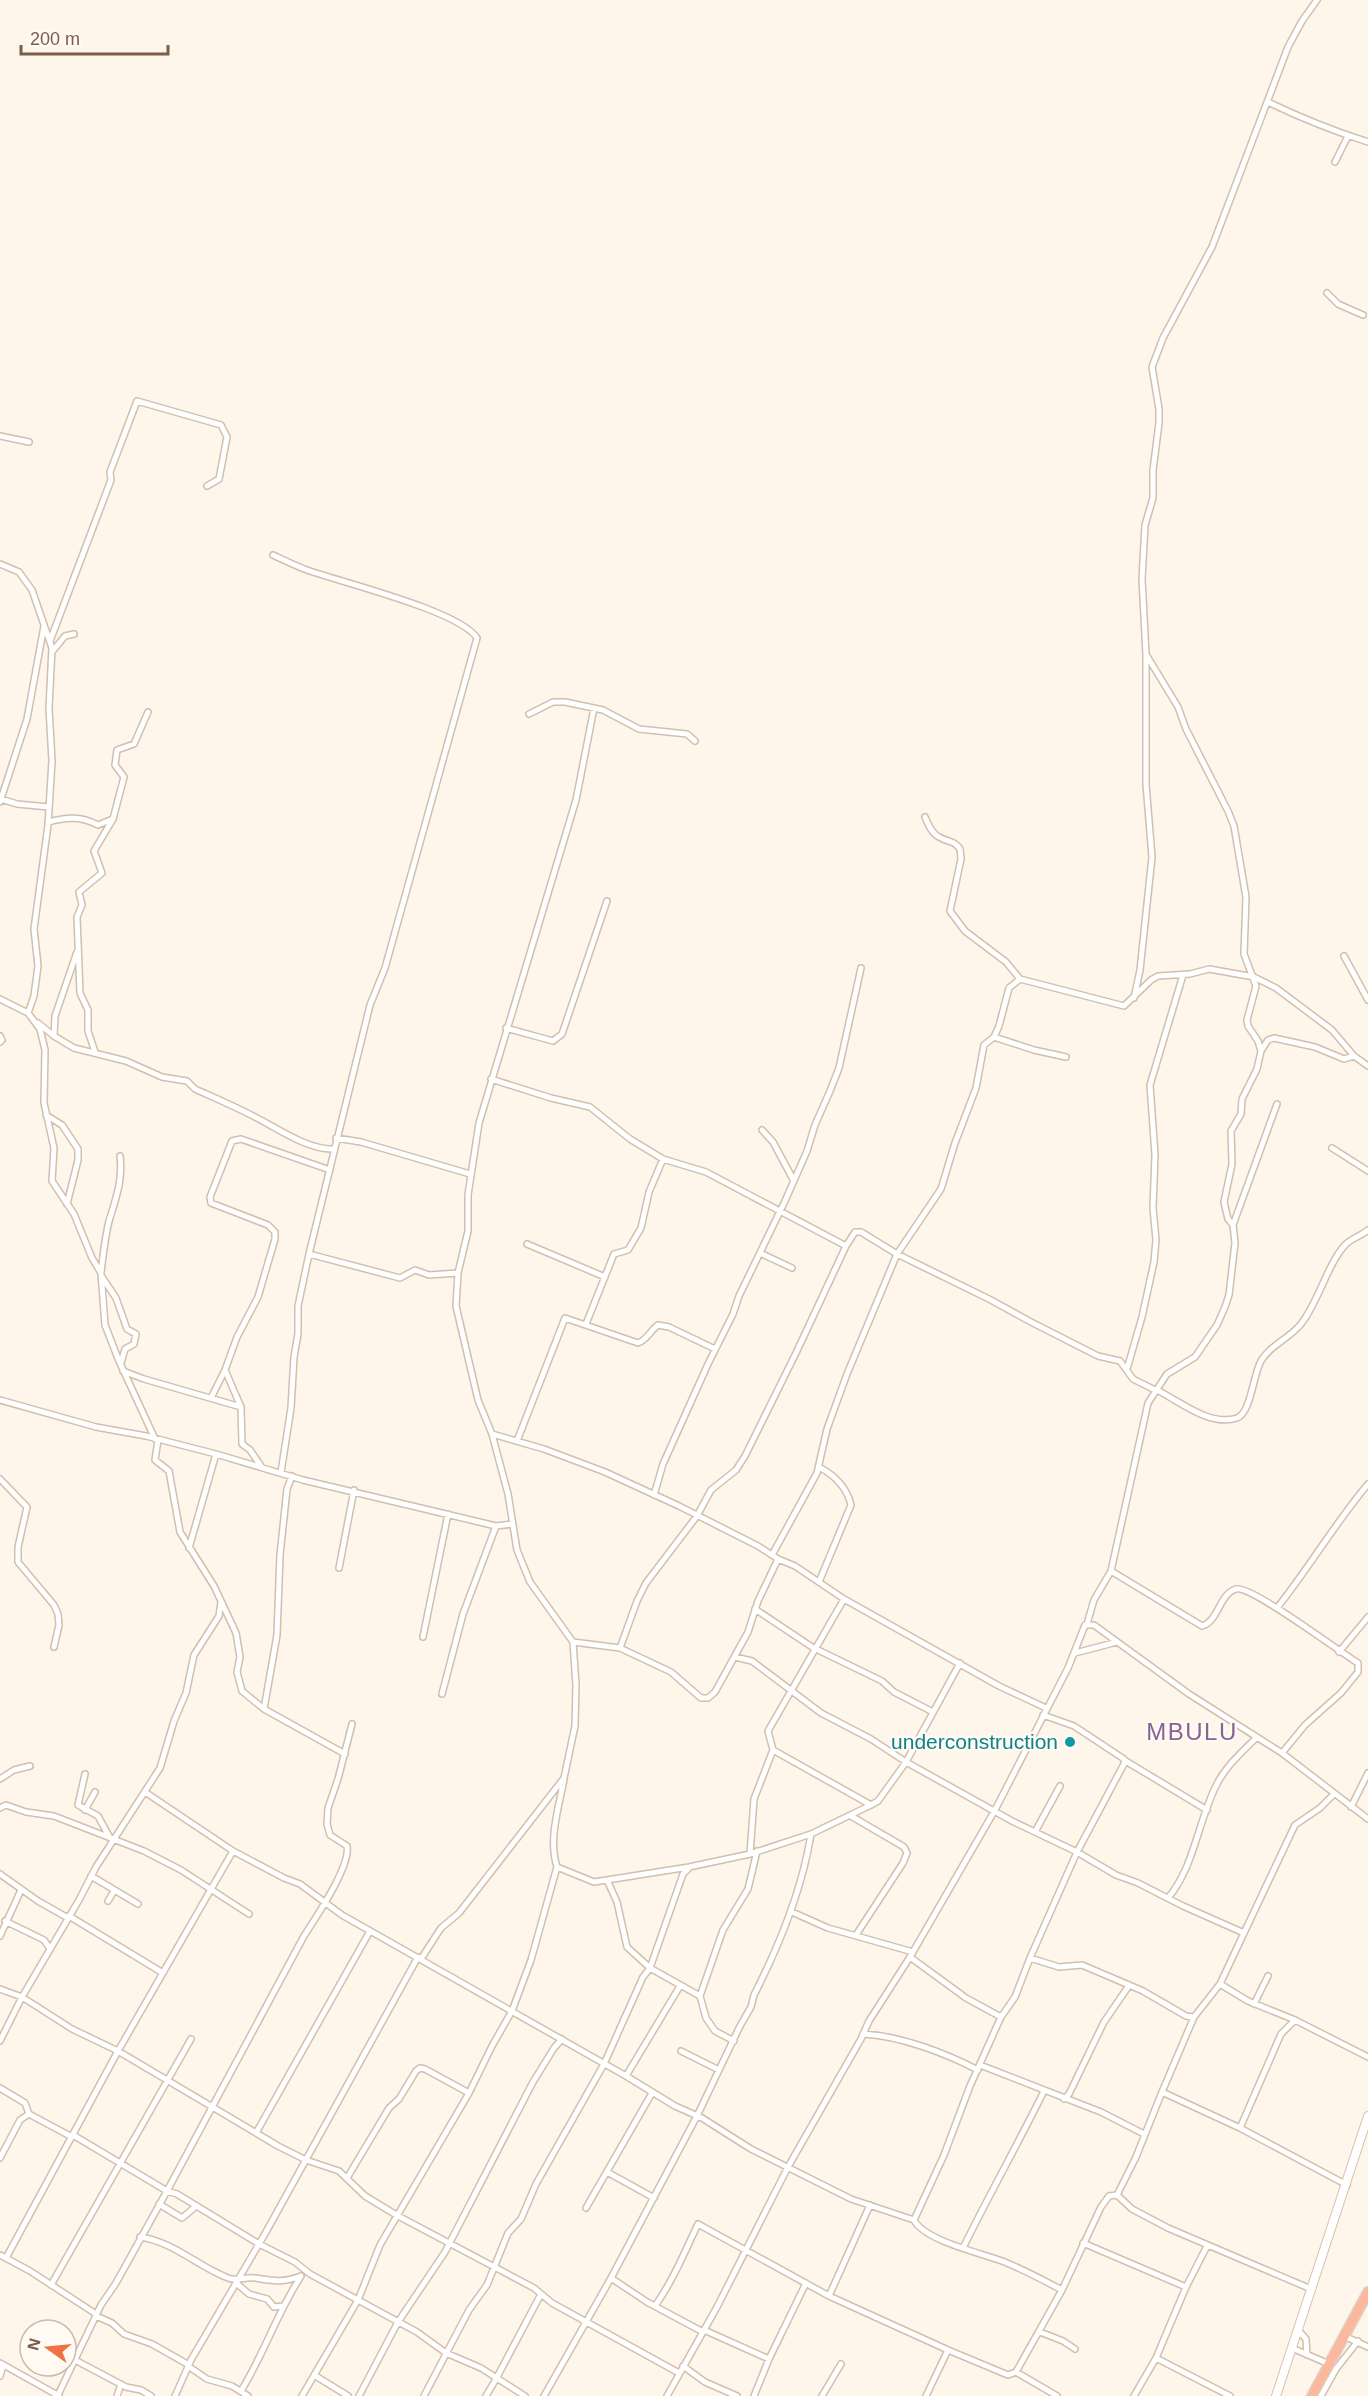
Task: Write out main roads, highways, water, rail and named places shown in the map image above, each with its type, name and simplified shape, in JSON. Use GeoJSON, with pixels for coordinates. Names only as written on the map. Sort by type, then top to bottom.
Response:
{"type":"FeatureCollection","features":[{"type":"Feature","properties":{"kind":"highway"},"geometry":{"type":"LineString","coordinates":[[1312,2396],[1368,2292]]}},
{"type":"Feature","properties":{"kind":"place","name":"underconstruction"},"geometry":{"type":"Point","coordinates":[1070,1742]}},
{"type":"Feature","properties":{"kind":"district","name":"MBULU"},"geometry":{"type":"Point","coordinates":[1192,1732]}}]}
